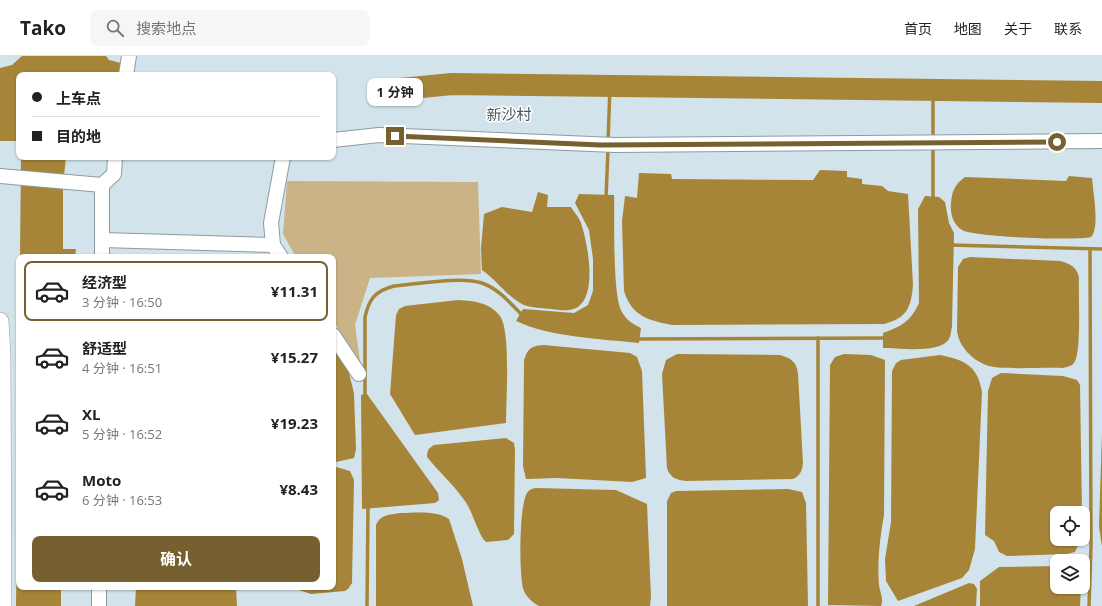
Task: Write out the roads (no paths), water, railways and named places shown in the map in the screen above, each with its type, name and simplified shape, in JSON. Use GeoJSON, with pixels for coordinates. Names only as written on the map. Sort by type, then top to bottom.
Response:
{"type":"FeatureCollection","features":[{"type":"Feature","properties":{"kind":"street"},"geometry":{"type":"LineString","coordinates":[[126,72],[129,56]]}},
{"type":"Feature","properties":{"kind":"street"},"geometry":{"type":"LineString","coordinates":[[336,140],[379,136],[600,145],[1102,142]]}},
{"type":"Feature","properties":{"kind":"street"},"geometry":{"type":"LineString","coordinates":[[102,254],[102,185],[114,174],[116,160]]}},
{"type":"Feature","properties":{"kind":"street"},"geometry":{"type":"LineString","coordinates":[[102,240],[277,251],[271,224],[282,160]]}},
{"type":"Feature","properties":{"kind":"street"},"geometry":{"type":"LineString","coordinates":[[0,176],[102,185]]}},
{"type":"Feature","properties":{"kind":"street"},"geometry":{"type":"LineString","coordinates":[[0,321],[2,361],[3,606]]}},
{"type":"Feature","properties":{"kind":"street"},"geometry":{"type":"LineString","coordinates":[[336,340],[359,374]]}},
{"type":"Feature","properties":{"kind":"street"},"geometry":{"type":"LineString","coordinates":[[99,590],[99,606]]}},
{"type":"Feature","properties":{"kind":"waterway"},"geometry":{"type":"LineString","coordinates":[[381,91],[452,84],[1102,92]]}},
{"type":"Feature","properties":{"kind":"waterway"},"geometry":{"type":"LineString","coordinates":[[608,143],[610,86]]}},
{"type":"Feature","properties":{"kind":"waterway"},"geometry":{"type":"LineString","coordinates":[[933,90],[933,139]]}},
{"type":"Feature","properties":{"kind":"waterway"},"geometry":{"type":"LineString","coordinates":[[933,145],[933,201]]}},
{"type":"Feature","properties":{"kind":"waterway"},"geometry":{"type":"LineString","coordinates":[[606,198],[608,149]]}},
{"type":"Feature","properties":{"kind":"waterway"},"geometry":{"type":"LineString","coordinates":[[949,245],[1102,249]]}},
{"type":"Feature","properties":{"kind":"waterway"},"geometry":{"type":"LineString","coordinates":[[1089,606],[1091,546],[1090,249]]}},
{"type":"Feature","properties":{"kind":"waterway"},"geometry":{"type":"LineString","coordinates":[[365,397],[365,317],[371,301],[382,290],[394,286],[427,282],[451,280],[473,281],[482,283],[494,289],[523,316]]}},
{"type":"Feature","properties":{"kind":"waterway"},"geometry":{"type":"LineString","coordinates":[[818,338],[818,606]]}},
{"type":"Feature","properties":{"kind":"waterway"},"geometry":{"type":"LineString","coordinates":[[635,339],[887,338]]}},
{"type":"Feature","properties":{"kind":"waterway"},"geometry":{"type":"LineString","coordinates":[[367,606],[368,506]]}},
{"type":"Feature","properties":{"kind":"district","name":"新沙村"},"geometry":{"type":"Point","coordinates":[509,115]}}]}
